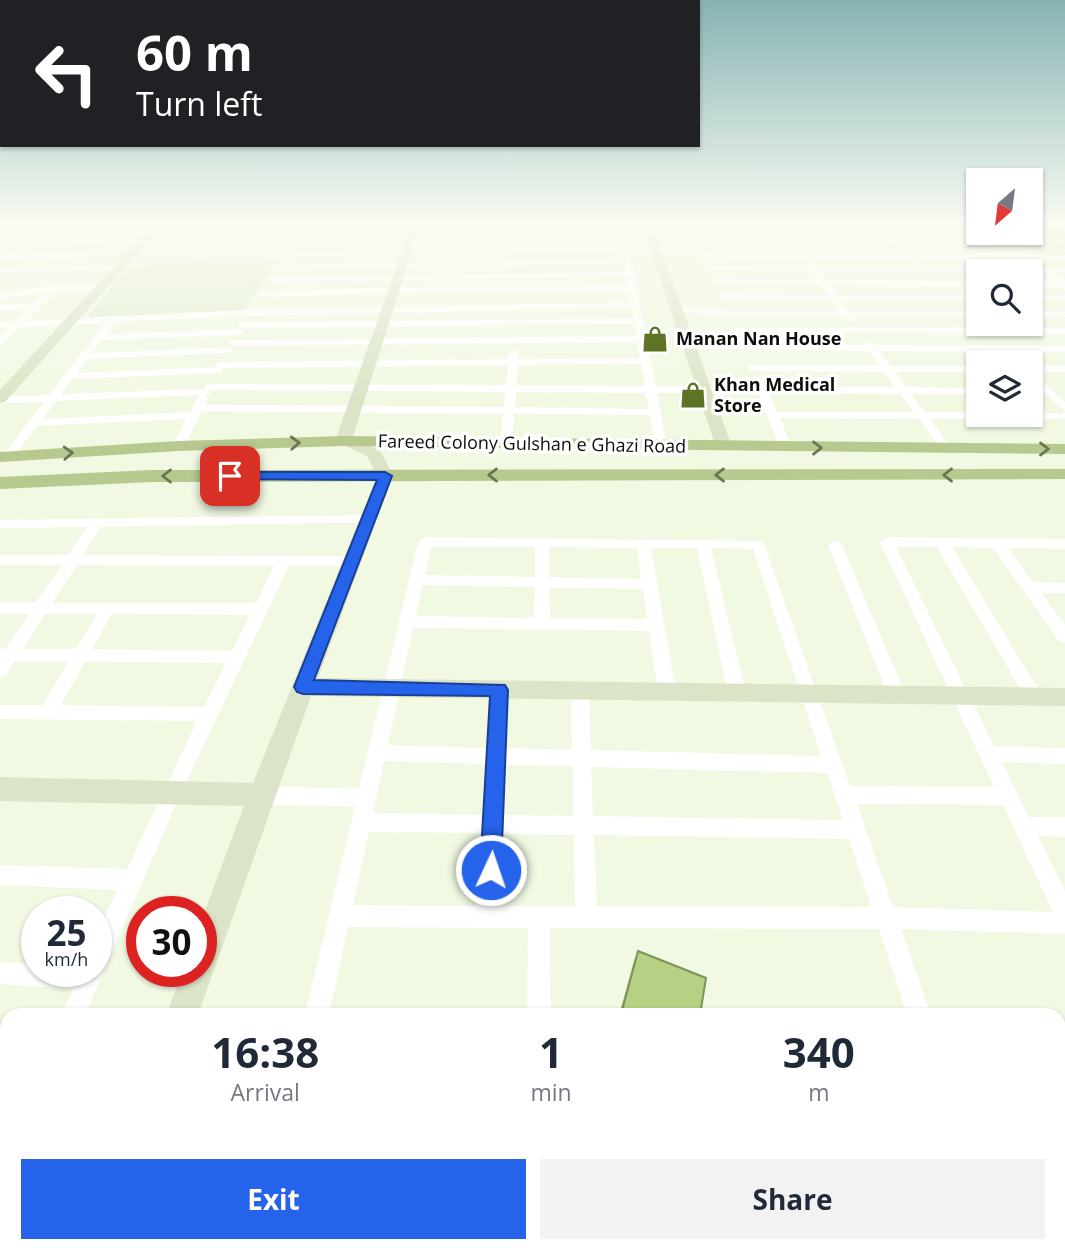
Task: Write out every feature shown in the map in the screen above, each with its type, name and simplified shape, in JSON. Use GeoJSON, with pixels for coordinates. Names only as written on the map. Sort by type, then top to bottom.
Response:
{"type":"FeatureCollection","features":[{"type":"Feature","properties":{"kind":"main road","name":"Fareed Colony Gulshan e Ghazi Road"},"geometry":{"type":"LineString","coordinates":[[4,456],[178,446],[343,441],[1065,449]]}},
{"type":"Feature","properties":{"kind":"main road","name":"Fareed Colony Gulshan e Ghazi Road"},"geometry":{"type":"LineString","coordinates":[[0,482],[152,476],[1065,474]]}},
{"type":"Feature","properties":{"kind":"street"},"geometry":{"type":"LineString","coordinates":[[0,400],[106,282]]}},
{"type":"Feature","properties":{"kind":"street"},"geometry":{"type":"LineString","coordinates":[[178,446],[219,367],[269,282]]}},
{"type":"Feature","properties":{"kind":"street"},"geometry":{"type":"LineString","coordinates":[[217,917],[261,795],[385,476],[374,453],[343,441],[396,282]]}},
{"type":"Feature","properties":{"kind":"street"},"geometry":{"type":"LineString","coordinates":[[506,443],[519,282]]}},
{"type":"Feature","properties":{"kind":"street"},"geometry":{"type":"LineString","coordinates":[[631,282],[661,446]]}},
{"type":"Feature","properties":{"kind":"street"},"geometry":{"type":"LineString","coordinates":[[667,282],[724,447]]}},
{"type":"Feature","properties":{"kind":"street"},"geometry":{"type":"LineString","coordinates":[[715,282],[786,448]]}},
{"type":"Feature","properties":{"kind":"street"},"geometry":{"type":"LineString","coordinates":[[767,282],[966,284]]}},
{"type":"Feature","properties":{"kind":"street"},"geometry":{"type":"LineString","coordinates":[[824,283],[946,448]]}},
{"type":"Feature","properties":{"kind":"street"},"geometry":{"type":"LineString","coordinates":[[938,283],[966,308]]}},
{"type":"Feature","properties":{"kind":"street"},"geometry":{"type":"LineString","coordinates":[[1043,284],[1064,285]]}},
{"type":"Feature","properties":{"kind":"street"},"geometry":{"type":"LineString","coordinates":[[0,296],[54,288],[103,286]]}},
{"type":"Feature","properties":{"kind":"street"},"geometry":{"type":"LineString","coordinates":[[0,343],[54,288]]}},
{"type":"Feature","properties":{"kind":"street"},"geometry":{"type":"LineString","coordinates":[[261,295],[394,290],[632,289]]}},
{"type":"Feature","properties":{"kind":"street"},"geometry":{"type":"LineString","coordinates":[[722,297],[966,298]]}},
{"type":"Feature","properties":{"kind":"street"},"geometry":{"type":"LineString","coordinates":[[1043,298],[1065,298]]}},
{"type":"Feature","properties":{"kind":"street"},"geometry":{"type":"LineString","coordinates":[[0,325],[250,313],[635,305]]}},
{"type":"Feature","properties":{"kind":"street"},"geometry":{"type":"LineString","coordinates":[[0,308],[37,306]]}},
{"type":"Feature","properties":{"kind":"street"},"geometry":{"type":"LineString","coordinates":[[676,309],[729,314],[966,314]]}},
{"type":"Feature","properties":{"kind":"street"},"geometry":{"type":"LineString","coordinates":[[1043,314],[1065,314]]}},
{"type":"Feature","properties":{"kind":"street"},"geometry":{"type":"LineString","coordinates":[[4,456],[34,423],[112,320]]}},
{"type":"Feature","properties":{"kind":"street"},"geometry":{"type":"LineString","coordinates":[[99,337],[383,324],[638,321]]}},
{"type":"Feature","properties":{"kind":"street"},"geometry":{"type":"LineString","coordinates":[[736,330],[966,326]]}},
{"type":"Feature","properties":{"kind":"street"},"geometry":{"type":"LineString","coordinates":[[1043,330],[1065,331]]}},
{"type":"Feature","properties":{"kind":"street"},"geometry":{"type":"LineString","coordinates":[[991,336],[1005,349]]}},
{"type":"Feature","properties":{"kind":"street"},"geometry":{"type":"LineString","coordinates":[[85,356],[231,346],[377,341],[641,339]]}},
{"type":"Feature","properties":{"kind":"street"},"geometry":{"type":"LineString","coordinates":[[743,347],[1065,349]]}},
{"type":"Feature","properties":{"kind":"street"},"geometry":{"type":"LineString","coordinates":[[69,376],[219,367],[369,363],[645,361]]}},
{"type":"Feature","properties":{"kind":"street"},"geometry":{"type":"LineString","coordinates":[[752,368],[966,369]]}},
{"type":"Feature","properties":{"kind":"street"},"geometry":{"type":"LineString","coordinates":[[1043,369],[1065,369]]}},
{"type":"Feature","properties":{"kind":"street"},"geometry":{"type":"LineString","coordinates":[[0,400],[208,389],[361,387],[966,391]]}},
{"type":"Feature","properties":{"kind":"street"},"geometry":{"type":"LineString","coordinates":[[1043,387],[1065,408]]}},
{"type":"Feature","properties":{"kind":"street"},"geometry":{"type":"LineString","coordinates":[[1043,391],[1065,391]]}},
{"type":"Feature","properties":{"kind":"street"},"geometry":{"type":"LineString","coordinates":[[34,423],[196,411],[354,409],[655,412]]}},
{"type":"Feature","properties":{"kind":"street"},"geometry":{"type":"LineString","coordinates":[[773,415],[1065,416]]}},
{"type":"Feature","properties":{"kind":"street"},"geometry":{"type":"LineString","coordinates":[[0,524],[368,519]]}},
{"type":"Feature","properties":{"kind":"street"},"geometry":{"type":"LineString","coordinates":[[0,670],[5,655],[97,523]]}},
{"type":"Feature","properties":{"kind":"street"},"geometry":{"type":"LineString","coordinates":[[319,1008],[425,542],[758,544],[917,1008]]}},
{"type":"Feature","properties":{"kind":"street"},"geometry":{"type":"LineString","coordinates":[[542,542],[542,624]]}},
{"type":"Feature","properties":{"kind":"street"},"geometry":{"type":"LineString","coordinates":[[1065,544],[887,542],[1065,915]]}},
{"type":"Feature","properties":{"kind":"street"},"geometry":{"type":"LineString","coordinates":[[942,542],[1034,697]]}},
{"type":"Feature","properties":{"kind":"street"},"geometry":{"type":"LineString","coordinates":[[643,543],[667,692]]}},
{"type":"Feature","properties":{"kind":"street"},"geometry":{"type":"LineString","coordinates":[[703,543],[737,693]]}},
{"type":"Feature","properties":{"kind":"street"},"geometry":{"type":"LineString","coordinates":[[997,543],[1065,636]]}},
{"type":"Feature","properties":{"kind":"street"},"geometry":{"type":"LineString","coordinates":[[835,545],[897,695]]}},
{"type":"Feature","properties":{"kind":"street"},"geometry":{"type":"LineString","coordinates":[[0,560],[352,561]]}},
{"type":"Feature","properties":{"kind":"street"},"geometry":{"type":"LineString","coordinates":[[112,927],[170,793],[284,561]]}},
{"type":"Feature","properties":{"kind":"street"},"geometry":{"type":"LineString","coordinates":[[417,580],[650,584]]}},
{"type":"Feature","properties":{"kind":"street"},"geometry":{"type":"LineString","coordinates":[[1029,587],[1065,588]]}},
{"type":"Feature","properties":{"kind":"street"},"geometry":{"type":"LineString","coordinates":[[0,608],[261,608]]}},
{"type":"Feature","properties":{"kind":"street"},"geometry":{"type":"LineString","coordinates":[[48,712],[108,608]]}},
{"type":"Feature","properties":{"kind":"street"},"geometry":{"type":"LineString","coordinates":[[407,622],[656,625]]}},
{"type":"Feature","properties":{"kind":"street"},"geometry":{"type":"LineString","coordinates":[[5,655],[237,657]]}},
{"type":"Feature","properties":{"kind":"street"},"geometry":{"type":"LineString","coordinates":[[303,687],[1065,697]]}},
{"type":"Feature","properties":{"kind":"street"},"geometry":{"type":"LineString","coordinates":[[488,917],[499,690]]}},
{"type":"Feature","properties":{"kind":"street"},"geometry":{"type":"LineString","coordinates":[[580,691],[586,917]]}},
{"type":"Feature","properties":{"kind":"street"},"geometry":{"type":"LineString","coordinates":[[0,712],[209,714]]}},
{"type":"Feature","properties":{"kind":"street"},"geometry":{"type":"LineString","coordinates":[[377,753],[833,765]]}},
{"type":"Feature","properties":{"kind":"street"},"geometry":{"type":"LineString","coordinates":[[988,754],[1065,757]]}},
{"type":"Feature","properties":{"kind":"street"},"geometry":{"type":"LineString","coordinates":[[0,789],[367,798]]}},
{"type":"Feature","properties":{"kind":"street"},"geometry":{"type":"LineString","coordinates":[[844,794],[1008,796]]}},
{"type":"Feature","properties":{"kind":"street"},"geometry":{"type":"LineString","coordinates":[[361,822],[856,830]]}},
{"type":"Feature","properties":{"kind":"street"},"geometry":{"type":"LineString","coordinates":[[1023,826],[1065,827]]}},
{"type":"Feature","properties":{"kind":"street"},"geometry":{"type":"LineString","coordinates":[[0,875],[132,880]]}},
{"type":"Feature","properties":{"kind":"street"},"geometry":{"type":"LineString","coordinates":[[340,916],[886,918],[1065,923]]}},
{"type":"Feature","properties":{"kind":"street"},"geometry":{"type":"LineString","coordinates":[[539,917],[540,1008]]}},
{"type":"Feature","properties":{"kind":"street"},"geometry":{"type":"LineString","coordinates":[[0,973],[21,973]]}},
{"type":"Feature","properties":{"kind":"street"},"geometry":{"type":"LineString","coordinates":[[76,1008],[86,987]]}},
{"type":"Feature","properties":{"kind":"street"},"geometry":{"type":"LineString","coordinates":[[185,1008],[192,987]]}},
{"type":"Feature","properties":{"kind":"shaded area"},"geometry":{"type":"Polygon","coordinates":[[[116,282],[262,282],[244,310],[87,317],[116,282]]]}},
{"type":"Feature","properties":{"kind":"building"},"geometry":{"type":"Polygon","coordinates":[[[638,951],[706,978],[701,1008],[623,1008],[638,951]]]}},
{"type":"Feature","properties":{"kind":"place","name":"Manan Nan House"},"geometry":{"type":"Point","coordinates":[655,339]}},
{"type":"Feature","properties":{"kind":"place","name":"Khan Medical Store"},"geometry":{"type":"Point","coordinates":[693,395]}},
{"type":"Feature","properties":{"kind":"route"},"geometry":{"type":"LineString","coordinates":[[230,476],[385,476],[303,687],[499,690],[491,870]]}}]}
